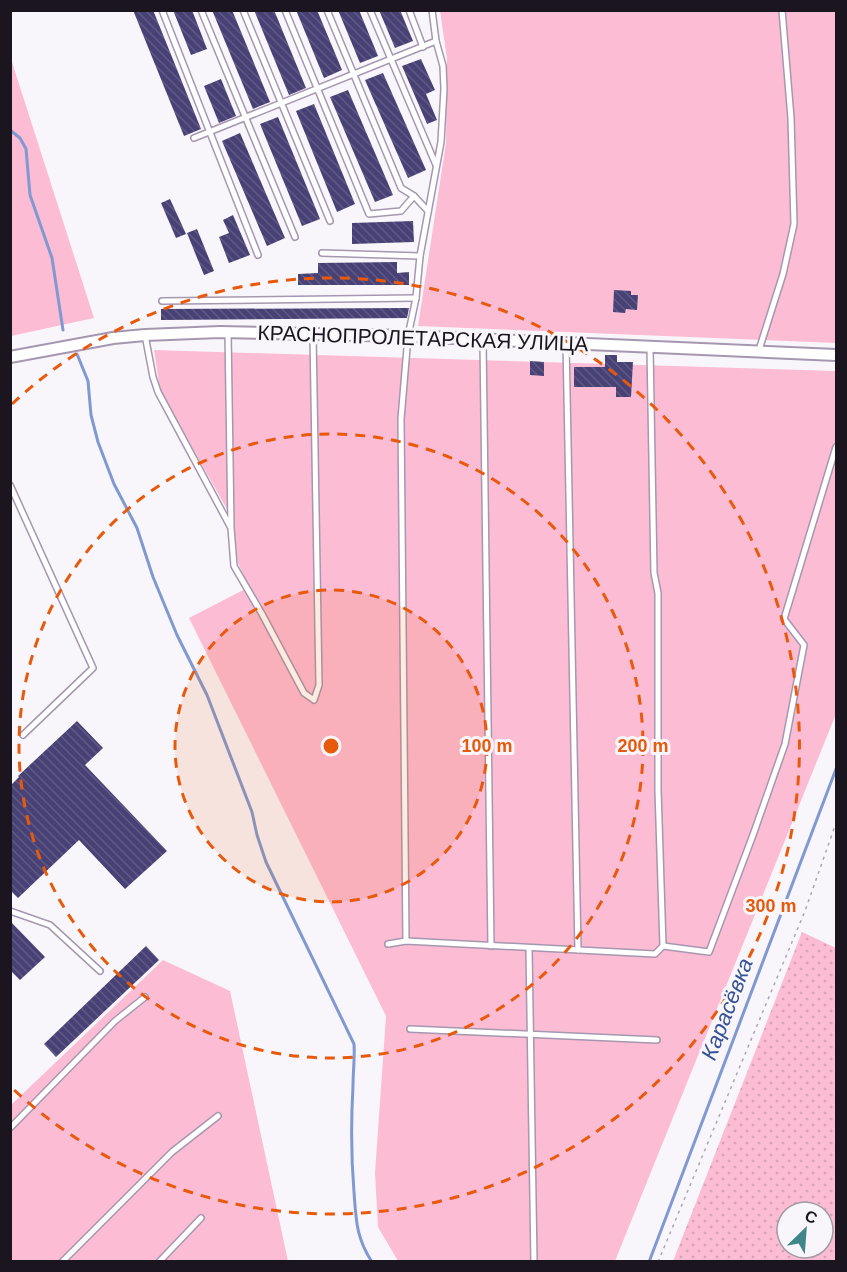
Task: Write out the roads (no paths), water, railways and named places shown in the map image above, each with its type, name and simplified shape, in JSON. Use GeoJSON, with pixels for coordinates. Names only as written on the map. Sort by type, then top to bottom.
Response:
{"type":"FeatureCollection","features":[{"type":"Feature","properties":{"kind":"street","name":"КРАСНОПРОЛЕТАРСКАЯ УЛИЦА"},"geometry":{"type":"LineString","coordinates":[[10,357],[113,338],[228,332],[408,336],[837,355]]}},
{"type":"Feature","properties":{"kind":"lane"},"geometry":{"type":"LineString","coordinates":[[162,10],[258,255]]}},
{"type":"Feature","properties":{"kind":"lane"},"geometry":{"type":"LineString","coordinates":[[201,10],[295,237]]}},
{"type":"Feature","properties":{"kind":"lane"},"geometry":{"type":"LineString","coordinates":[[243,10],[330,221]]}},
{"type":"Feature","properties":{"kind":"lane"},"geometry":{"type":"LineString","coordinates":[[285,10],[369,214],[401,211],[414,196]]}},
{"type":"Feature","properties":{"kind":"lane"},"geometry":{"type":"LineString","coordinates":[[327,10],[401,188],[414,196],[428,210]]}},
{"type":"Feature","properties":{"kind":"lane"},"geometry":{"type":"LineString","coordinates":[[370,10],[437,166]]}},
{"type":"Feature","properties":{"kind":"lane"},"geometry":{"type":"LineString","coordinates":[[409,10],[423,47]]}},
{"type":"Feature","properties":{"kind":"lane"},"geometry":{"type":"LineString","coordinates":[[406,941],[405,679],[400,419],[408,336],[441,142],[443,66],[436,41],[432,10]]}},
{"type":"Feature","properties":{"kind":"lane"},"geometry":{"type":"LineString","coordinates":[[759,350],[783,274],[794,224],[791,118],[782,10]]}},
{"type":"Feature","properties":{"kind":"lane"},"geometry":{"type":"LineString","coordinates":[[194,138],[436,41]]}},
{"type":"Feature","properties":{"kind":"lane"},"geometry":{"type":"LineString","coordinates":[[322,254],[420,256]]}},
{"type":"Feature","properties":{"kind":"lane"},"geometry":{"type":"LineString","coordinates":[[162,301],[416,298]]}},
{"type":"Feature","properties":{"kind":"lane"},"geometry":{"type":"LineString","coordinates":[[228,332],[231,528],[234,566],[304,693],[314,700],[319,685],[313,335]]}},
{"type":"Feature","properties":{"kind":"lane"},"geometry":{"type":"LineString","coordinates":[[145,335],[158,392],[231,528]]}},
{"type":"Feature","properties":{"kind":"lane"},"geometry":{"type":"LineString","coordinates":[[483,340],[491,946]]}},
{"type":"Feature","properties":{"kind":"lane"},"geometry":{"type":"LineString","coordinates":[[566,343],[578,950]]}},
{"type":"Feature","properties":{"kind":"lane"},"geometry":{"type":"LineString","coordinates":[[388,944],[406,941],[655,954],[663,946],[658,790],[658,593],[654,573],[650,346]]}},
{"type":"Feature","properties":{"kind":"lane"},"geometry":{"type":"LineString","coordinates":[[663,946],[709,952],[785,744],[804,645],[784,619],[837,447]]}},
{"type":"Feature","properties":{"kind":"lane"},"geometry":{"type":"LineString","coordinates":[[10,485],[93,668],[23,735]]}},
{"type":"Feature","properties":{"kind":"lane"},"geometry":{"type":"LineString","coordinates":[[10,911],[50,925],[100,971]]}},
{"type":"Feature","properties":{"kind":"lane"},"geometry":{"type":"LineString","coordinates":[[529,948],[534,1262]]}},
{"type":"Feature","properties":{"kind":"lane"},"geometry":{"type":"LineString","coordinates":[[10,1128],[115,1021],[145,997]]}},
{"type":"Feature","properties":{"kind":"lane"},"geometry":{"type":"LineString","coordinates":[[410,1029],[657,1040]]}},
{"type":"Feature","properties":{"kind":"lane"},"geometry":{"type":"LineString","coordinates":[[62,1262],[172,1152],[218,1116]]}},
{"type":"Feature","properties":{"kind":"lane"},"geometry":{"type":"LineString","coordinates":[[159,1262],[201,1218]]}},
{"type":"Feature","properties":{"kind":"waterway"},"geometry":{"type":"LineString","coordinates":[[10,130],[20,138],[26,149],[30,195],[52,258],[63,330]]}},
{"type":"Feature","properties":{"kind":"waterway"},"geometry":{"type":"LineString","coordinates":[[77,354],[88,381],[91,415],[98,442],[114,484],[137,528],[153,577],[177,635],[207,695],[252,812],[266,862],[354,1044],[352,1165],[355,1211],[360,1236],[372,1262]]}},
{"type":"Feature","properties":{"kind":"waterway","name":"Карасёвка"},"geometry":{"type":"LineString","coordinates":[[649,1262],[836,769]]}}]}
